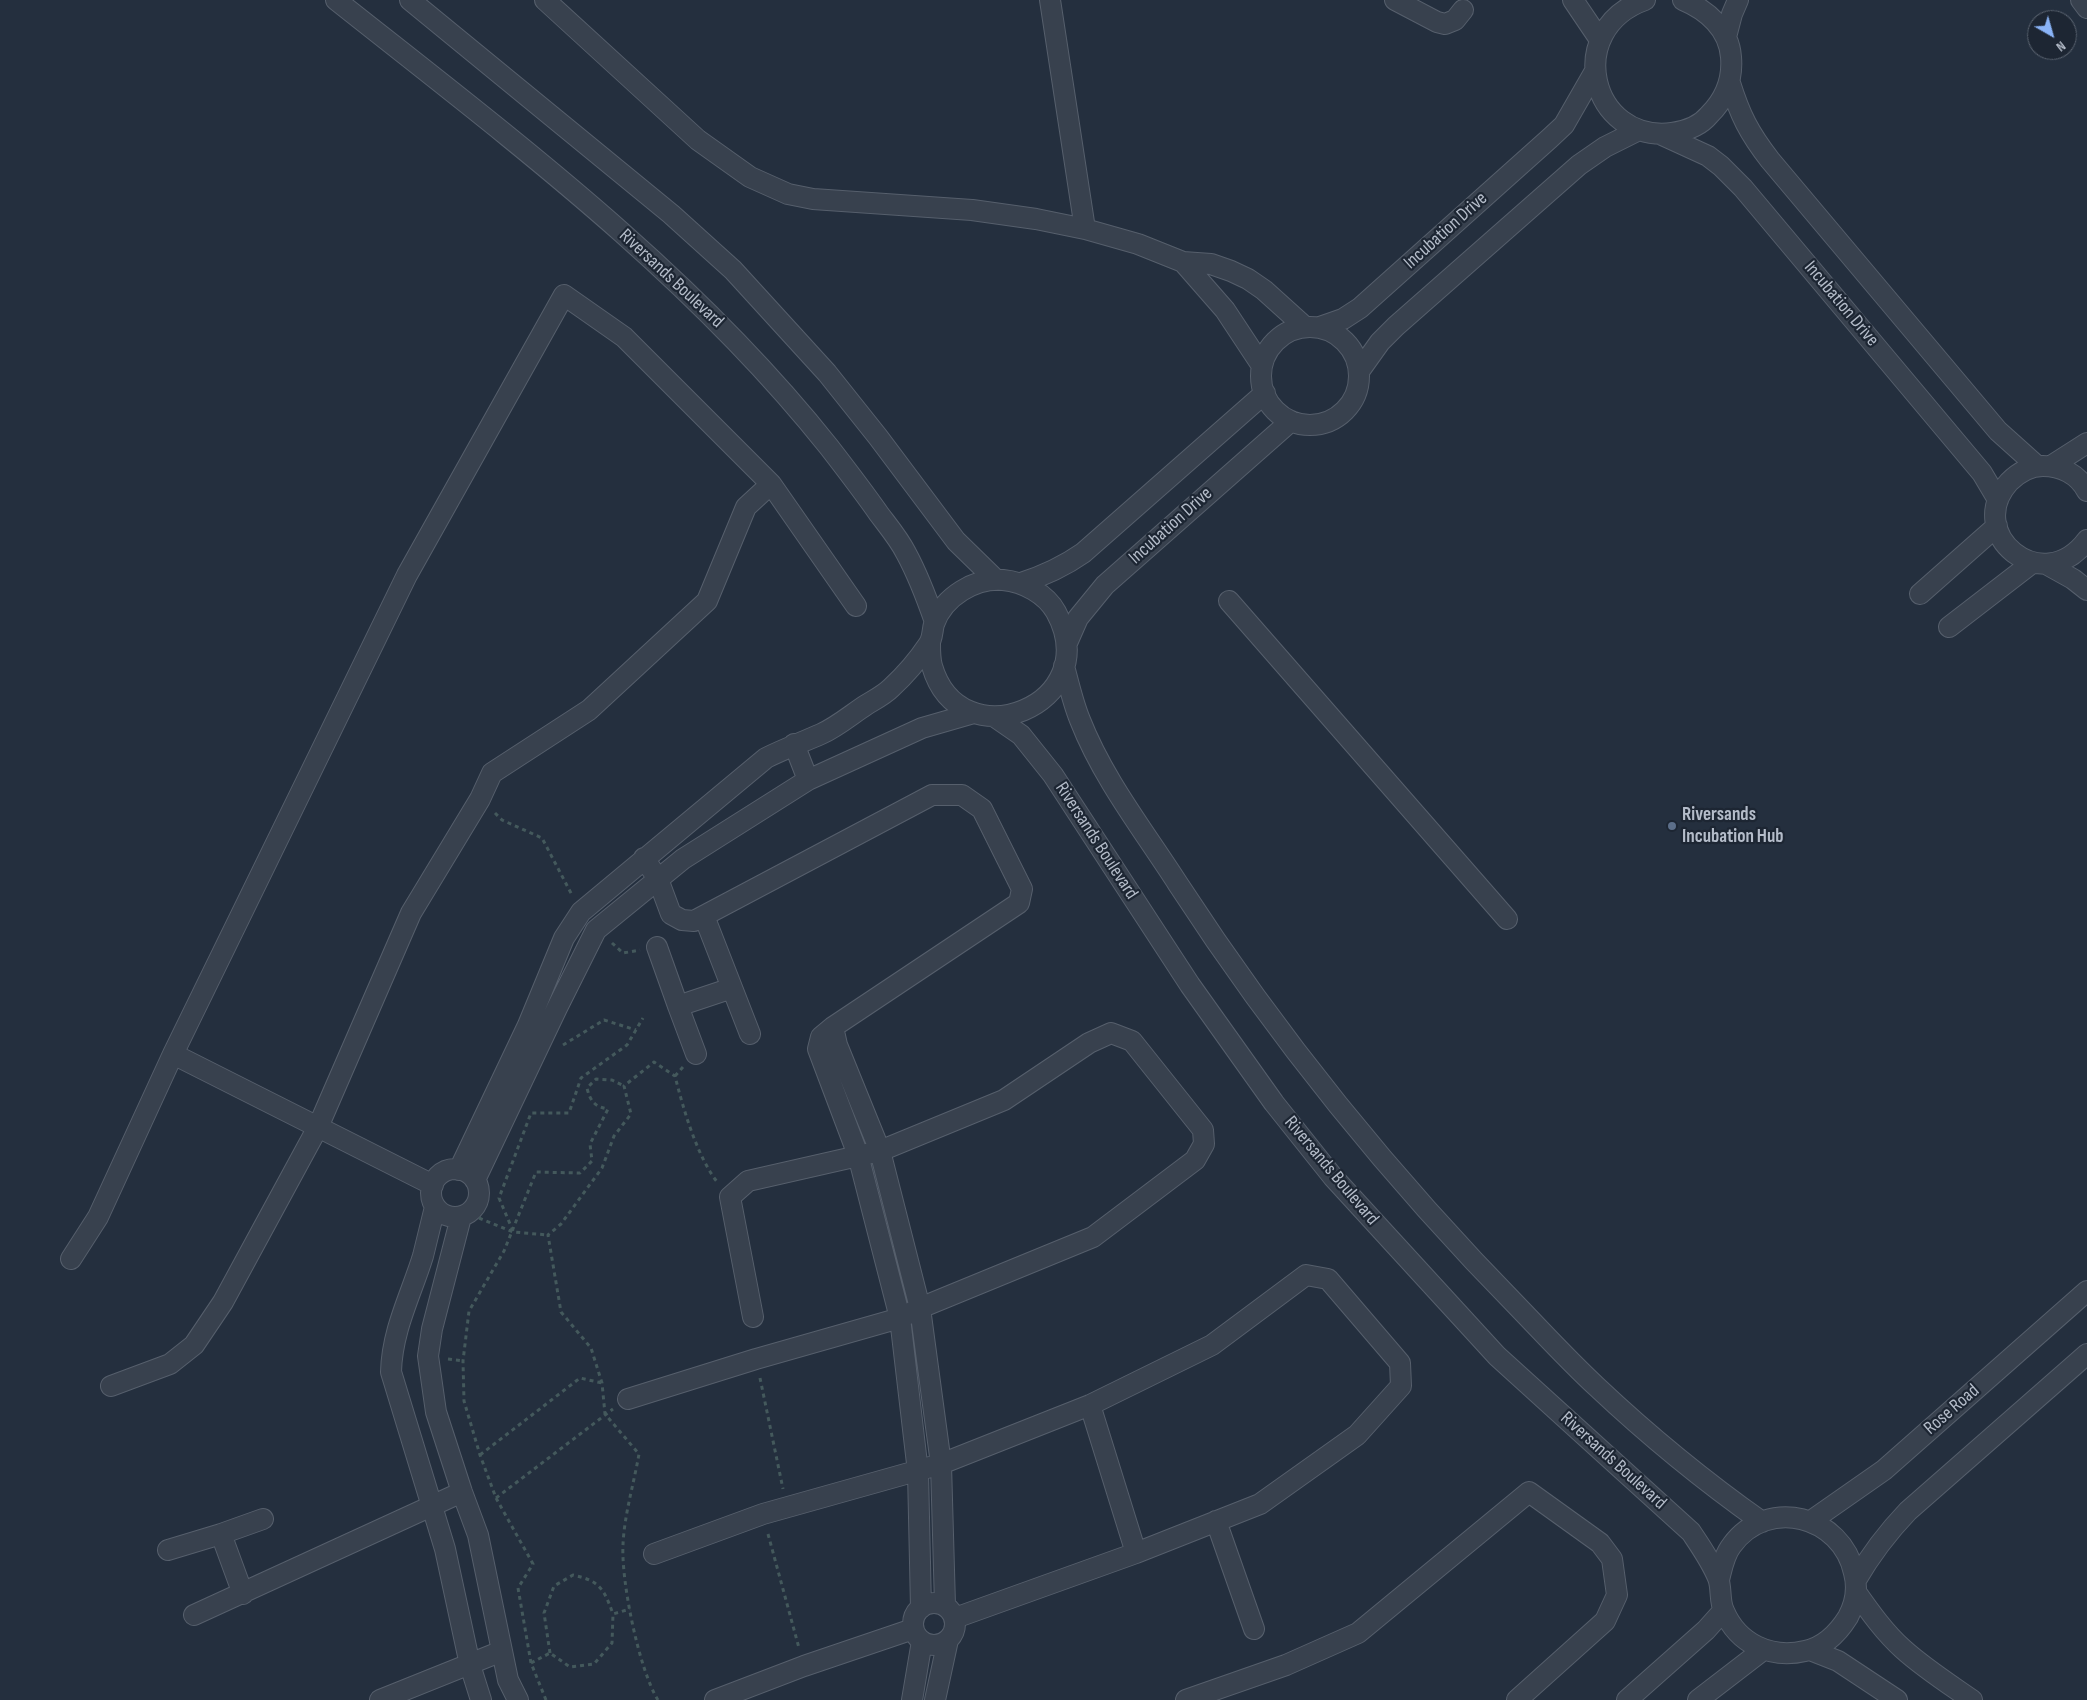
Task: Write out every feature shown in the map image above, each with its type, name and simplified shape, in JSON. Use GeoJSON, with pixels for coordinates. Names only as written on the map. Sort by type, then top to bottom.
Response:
{"type":"FeatureCollection","features":[{"type":"Feature","properties":{"kind":"street","name":"Riversands Boulevard"},"geometry":{"type":"LineString","coordinates":[[336,0],[569,186],[683,288],[749,354],[802,414],[890,528],[906,552],[935,622]]}},
{"type":"Feature","properties":{"kind":"street"},"geometry":{"type":"LineString","coordinates":[[410,0],[671,214],[733,270],[827,373],[878,437],[956,542],[996,580]]}},
{"type":"Feature","properties":{"kind":"street"},"geometry":{"type":"LineString","coordinates":[[546,0],[698,140],[750,177],[775,189],[788,194],[813,199],[972,210],[1036,219],[1085,229],[1138,244],[1183,262],[1211,264],[1248,279],[1313,327],[1335,333],[1347,342],[1356,355],[1360,370],[1358,387],[1351,403],[1340,415],[1324,423],[1307,425],[1291,421],[1276,412],[1261,382],[1262,366],[1267,352],[1277,339],[1290,331],[1313,327]]}},
{"type":"Feature","properties":{"kind":"street"},"geometry":{"type":"LineString","coordinates":[[1050,0],[1085,229]]}},
{"type":"Feature","properties":{"kind":"street"},"geometry":{"type":"LineString","coordinates":[[1395,0],[1437,22],[1445,24],[1455,20],[1463,10]]}},
{"type":"Feature","properties":{"kind":"street"},"geometry":{"type":"LineString","coordinates":[[1573,0],[1600,40]]}},
{"type":"Feature","properties":{"kind":"street"},"geometry":{"type":"LineString","coordinates":[[1636,1],[1619,13],[1608,25],[1600,40],[1596,55],[1595,71],[1599,90],[1608,107],[1622,121],[1639,130],[1660,134],[1684,132],[1704,121],[1720,104],[1730,83],[1732,60],[1726,37],[1715,20],[1700,7],[1682,0]]}},
{"type":"Feature","properties":{"kind":"street"},"geometry":{"type":"LineString","coordinates":[[1726,37],[1738,0]]}},
{"type":"Feature","properties":{"kind":"street"},"geometry":{"type":"LineString","coordinates":[[2081,0],[2087,8]]}},
{"type":"Feature","properties":{"kind":"street","name":"Incubation Drive"},"geometry":{"type":"LineString","coordinates":[[1313,327],[1343,319],[1360,308],[1549,139],[1564,124],[1595,71]]}},
{"type":"Feature","properties":{"kind":"street","name":"Incubation Drive"},"geometry":{"type":"LineString","coordinates":[[1730,83],[1740,115],[1752,138],[1770,160],[1998,431],[2044,466]]}},
{"type":"Feature","properties":{"kind":"street","name":"Incubation Drive"},"geometry":{"type":"LineString","coordinates":[[1360,370],[1385,337],[1559,182],[1605,147],[1639,130]]}},
{"type":"Feature","properties":{"kind":"street","name":"Incubation Drive"},"geometry":{"type":"LineString","coordinates":[[1660,134],[1708,156],[1743,188],[1976,466],[1998,500]]}},
{"type":"Feature","properties":{"kind":"street"},"geometry":{"type":"LineString","coordinates":[[1183,262],[1226,310],[1262,366]]}},
{"type":"Feature","properties":{"kind":"street"},"geometry":{"type":"LineString","coordinates":[[71,1259],[98,1217],[173,1054],[407,575],[564,295],[624,337],[771,484],[856,606]]}},
{"type":"Feature","properties":{"kind":"street","name":"Incubation Drive"},"geometry":{"type":"LineString","coordinates":[[1021,583],[1050,572],[1083,553],[1265,393]]}},
{"type":"Feature","properties":{"kind":"street","name":"Incubation Drive"},"geometry":{"type":"LineString","coordinates":[[1067,643],[1078,618],[1105,585],[1291,421]]}},
{"type":"Feature","properties":{"kind":"street"},"geometry":{"type":"LineString","coordinates":[[2087,443],[2044,466],[2024,470],[2013,478],[2004,488],[1998,500],[1995,513],[2001,539],[2009,550],[2020,558],[2073,579],[2087,590]]}},
{"type":"Feature","properties":{"kind":"street"},"geometry":{"type":"LineString","coordinates":[[2044,466],[2063,470],[2075,476],[2087,491]]}},
{"type":"Feature","properties":{"kind":"street"},"geometry":{"type":"LineString","coordinates":[[111,1386],[170,1364],[194,1345],[223,1302],[318,1127],[411,913],[480,799],[492,773],[589,710],[707,600],[746,507],[771,484]]}},
{"type":"Feature","properties":{"kind":"street"},"geometry":{"type":"LineString","coordinates":[[1920,594],[1997,526]]}},
{"type":"Feature","properties":{"kind":"street"},"geometry":{"type":"LineString","coordinates":[[1949,627],[2039,564],[2058,562],[2070,557],[2087,540]]}},
{"type":"Feature","properties":{"kind":"street"},"geometry":{"type":"LineString","coordinates":[[996,580],[1021,583],[1038,592],[1053,606],[1062,623],[1067,643],[1064,666],[1055,687],[1039,704],[1018,714],[995,717],[974,713],[955,702],[940,685],[932,665],[930,644],[935,622],[945,606],[959,592],[976,583],[996,580]]}},
{"type":"Feature","properties":{"kind":"street"},"geometry":{"type":"LineString","coordinates":[[1229,601],[1507,920]]}},
{"type":"Feature","properties":{"kind":"street"},"geometry":{"type":"LineString","coordinates":[[467,1175],[564,938],[581,912],[766,758],[794,744],[823,733],[890,690],[930,644]]}},
{"type":"Feature","properties":{"kind":"street"},"geometry":{"type":"LineString","coordinates":[[1064,666],[1073,702],[1081,723],[1108,776],[1197,914],[1252,994],[1338,1107],[1450,1238],[1595,1386],[1692,1470],[1762,1522]]}},
{"type":"Feature","properties":{"kind":"street"},"geometry":{"type":"LineString","coordinates":[[467,1175],[596,930],[683,859],[808,780],[922,728],[974,713]]}},
{"type":"Feature","properties":{"kind":"street","name":"Riversands Boulevard"},"geometry":{"type":"LineString","coordinates":[[995,717],[1021,735],[1053,774],[1190,985],[1274,1103],[1333,1177],[1497,1356],[1691,1532],[1708,1557],[1719,1580]]}},
{"type":"Feature","properties":{"kind":"street"},"geometry":{"type":"LineString","coordinates":[[794,744],[808,780]]}},
{"type":"Feature","properties":{"kind":"street"},"geometry":{"type":"LineString","coordinates":[[644,858],[658,879],[671,914],[682,920],[694,921],[932,795],[962,795],[982,809],[1022,889],[1019,903],[833,1027],[821,1037],[818,1049],[858,1155],[900,1318],[918,1472],[921,1608]]}},
{"type":"Feature","properties":{"kind":"street"},"geometry":{"type":"LineString","coordinates":[[704,916],[750,1034]]}},
{"type":"Feature","properties":{"kind":"street"},"geometry":{"type":"LineString","coordinates":[[657,947],[696,1054]]}},
{"type":"Feature","properties":{"kind":"street"},"geometry":{"type":"LineString","coordinates":[[678,1006],[732,988]]}},
{"type":"Feature","properties":{"kind":"street"},"geometry":{"type":"LineString","coordinates":[[833,1027],[837,1045],[880,1151],[920,1308],[941,1464],[950,1612],[955,1628],[948,1640],[935,1700]]}},
{"type":"Feature","properties":{"kind":"street"},"geometry":{"type":"LineString","coordinates":[[628,1399],[756,1359],[900,1318],[1093,1237],[1195,1160],[1204,1144],[1203,1130],[1132,1041],[1111,1033],[1089,1043],[1004,1100],[880,1151],[748,1181],[730,1197],[753,1317]]}},
{"type":"Feature","properties":{"kind":"street"},"geometry":{"type":"LineString","coordinates":[[173,1054],[432,1185]]}},
{"type":"Feature","properties":{"kind":"street"},"geometry":{"type":"LineString","coordinates":[[465,1215],[446,1216],[435,1207],[432,1200],[432,1185],[442,1173],[449,1170],[467,1175],[479,1195],[478,1202],[465,1215],[432,1329],[428,1356],[436,1412],[478,1535],[508,1680],[518,1700]]}},
{"type":"Feature","properties":{"kind":"street"},"geometry":{"type":"LineString","coordinates":[[435,1207],[422,1256],[396,1331],[391,1352],[391,1372],[444,1549],[470,1665],[481,1700]]}},
{"type":"Feature","properties":{"kind":"street"},"geometry":{"type":"LineString","coordinates":[[654,1554],[763,1514],[918,1472],[1090,1405],[1212,1345],[1306,1275],[1328,1279],[1400,1363],[1401,1386],[1357,1435],[1260,1504],[1136,1553],[950,1612]]}},
{"type":"Feature","properties":{"kind":"street","name":"Rose Road"},"geometry":{"type":"LineString","coordinates":[[1811,1521],[1884,1470],[2087,1291]]}},
{"type":"Feature","properties":{"kind":"street"},"geometry":{"type":"LineString","coordinates":[[1972,1700],[1919,1662],[1902,1648],[1882,1626],[1856,1586],[1852,1561],[1842,1544],[1828,1530],[1811,1521],[1786,1517],[1762,1522],[1746,1531],[1732,1545],[1723,1562],[1719,1580],[1723,1611],[1733,1627],[1746,1641],[1763,1650],[1779,1654],[1795,1654],[1810,1650],[1828,1641],[1842,1628],[1851,1611],[1856,1586],[1872,1552],[1890,1530],[1908,1511],[2087,1354]]}},
{"type":"Feature","properties":{"kind":"street"},"geometry":{"type":"LineString","coordinates":[[1090,1405],[1136,1553]]}},
{"type":"Feature","properties":{"kind":"street"},"geometry":{"type":"LineString","coordinates":[[194,1616],[462,1492]]}},
{"type":"Feature","properties":{"kind":"street"},"geometry":{"type":"LineString","coordinates":[[1186,1700],[1215,1696],[1358,1633],[1529,1492],[1600,1543],[1612,1559],[1617,1596],[1605,1621],[1517,1700]]}},
{"type":"Feature","properties":{"kind":"street"},"geometry":{"type":"LineString","coordinates":[[168,1550],[222,1534],[263,1519]]}},
{"type":"Feature","properties":{"kind":"street"},"geometry":{"type":"LineString","coordinates":[[1216,1522],[1254,1629]]}},
{"type":"Feature","properties":{"kind":"street"},"geometry":{"type":"LineString","coordinates":[[222,1534],[243,1594]]}},
{"type":"Feature","properties":{"kind":"street"},"geometry":{"type":"LineString","coordinates":[[912,1700],[918,1635],[916,1614],[921,1608],[937,1603],[950,1612]]}},
{"type":"Feature","properties":{"kind":"street"},"geometry":{"type":"LineString","coordinates":[[1627,1700],[1706,1630],[1723,1611]]}},
{"type":"Feature","properties":{"kind":"street"},"geometry":{"type":"LineString","coordinates":[[918,1635],[932,1645],[948,1640]]}},
{"type":"Feature","properties":{"kind":"street"},"geometry":{"type":"LineString","coordinates":[[715,1700],[804,1666],[918,1635]]}},
{"type":"Feature","properties":{"kind":"street"},"geometry":{"type":"LineString","coordinates":[[1698,1700],[1763,1650]]}},
{"type":"Feature","properties":{"kind":"street"},"geometry":{"type":"LineString","coordinates":[[1810,1650],[1838,1661],[1897,1700]]}},
{"type":"Feature","properties":{"kind":"street"},"geometry":{"type":"LineString","coordinates":[[380,1700],[502,1651]]}},
{"type":"Feature","properties":{"kind":"path"},"geometry":{"type":"LineString","coordinates":[[480,799],[502,820],[542,838],[581,912]]}},
{"type":"Feature","properties":{"kind":"path"},"geometry":{"type":"LineString","coordinates":[[596,930],[623,953],[657,947]]}},
{"type":"Feature","properties":{"kind":"path"},"geometry":{"type":"LineString","coordinates":[[532,1113],[569,1113],[581,1078],[627,1045],[643,1018]]}},
{"type":"Feature","properties":{"kind":"path"},"geometry":{"type":"LineString","coordinates":[[560,1052],[564,1044],[604,1020],[636,1030]]}},
{"type":"Feature","properties":{"kind":"path"},"geometry":{"type":"LineString","coordinates":[[624,1086],[654,1062],[675,1076],[681,1103],[705,1162],[710,1173],[730,1197]]}},
{"type":"Feature","properties":{"kind":"path"},"geometry":{"type":"LineString","coordinates":[[465,1215],[513,1232],[548,1236],[561,1224],[602,1168],[614,1136],[631,1114],[624,1086],[612,1080],[596,1079],[587,1088],[589,1097],[598,1107],[608,1109],[590,1144],[592,1161],[580,1173],[536,1172],[513,1232],[504,1251],[469,1311],[463,1361],[464,1401],[480,1456],[496,1498],[533,1564],[518,1588],[531,1663],[546,1700]]}},
{"type":"Feature","properties":{"kind":"path"},"geometry":{"type":"LineString","coordinates":[[513,1232],[499,1198],[536,1104]]}},
{"type":"Feature","properties":{"kind":"path"},"geometry":{"type":"LineString","coordinates":[[548,1236],[561,1312],[591,1348],[602,1383],[606,1414],[639,1454],[623,1544],[623,1575],[636,1638],[653,1691],[658,1700]]}},
{"type":"Feature","properties":{"kind":"path"},"geometry":{"type":"LineString","coordinates":[[756,1359],[786,1507]]}},
{"type":"Feature","properties":{"kind":"path"},"geometry":{"type":"LineString","coordinates":[[480,1456],[580,1378],[602,1383]]}},
{"type":"Feature","properties":{"kind":"path"},"geometry":{"type":"LineString","coordinates":[[496,1498],[628,1399]]}},
{"type":"Feature","properties":{"kind":"path"},"geometry":{"type":"LineString","coordinates":[[763,1514],[804,1666]]}},
{"type":"Feature","properties":{"kind":"path"},"geometry":{"type":"LineString","coordinates":[[574,1575],[591,1579],[606,1594],[613,1614],[612,1643],[594,1664],[570,1667],[550,1653],[544,1613],[554,1586],[574,1575]]}},
{"type":"Feature","properties":{"kind":"path"},"geometry":{"type":"LineString","coordinates":[[613,1614],[630,1609]]}},
{"type":"Feature","properties":{"kind":"path"},"geometry":{"type":"LineString","coordinates":[[531,1663],[550,1653]]}},
{"type":"Feature","properties":{"kind":"place","name":"Riversands Incubation Hub"},"geometry":{"type":"Point","coordinates":[1672,826]}}]}
